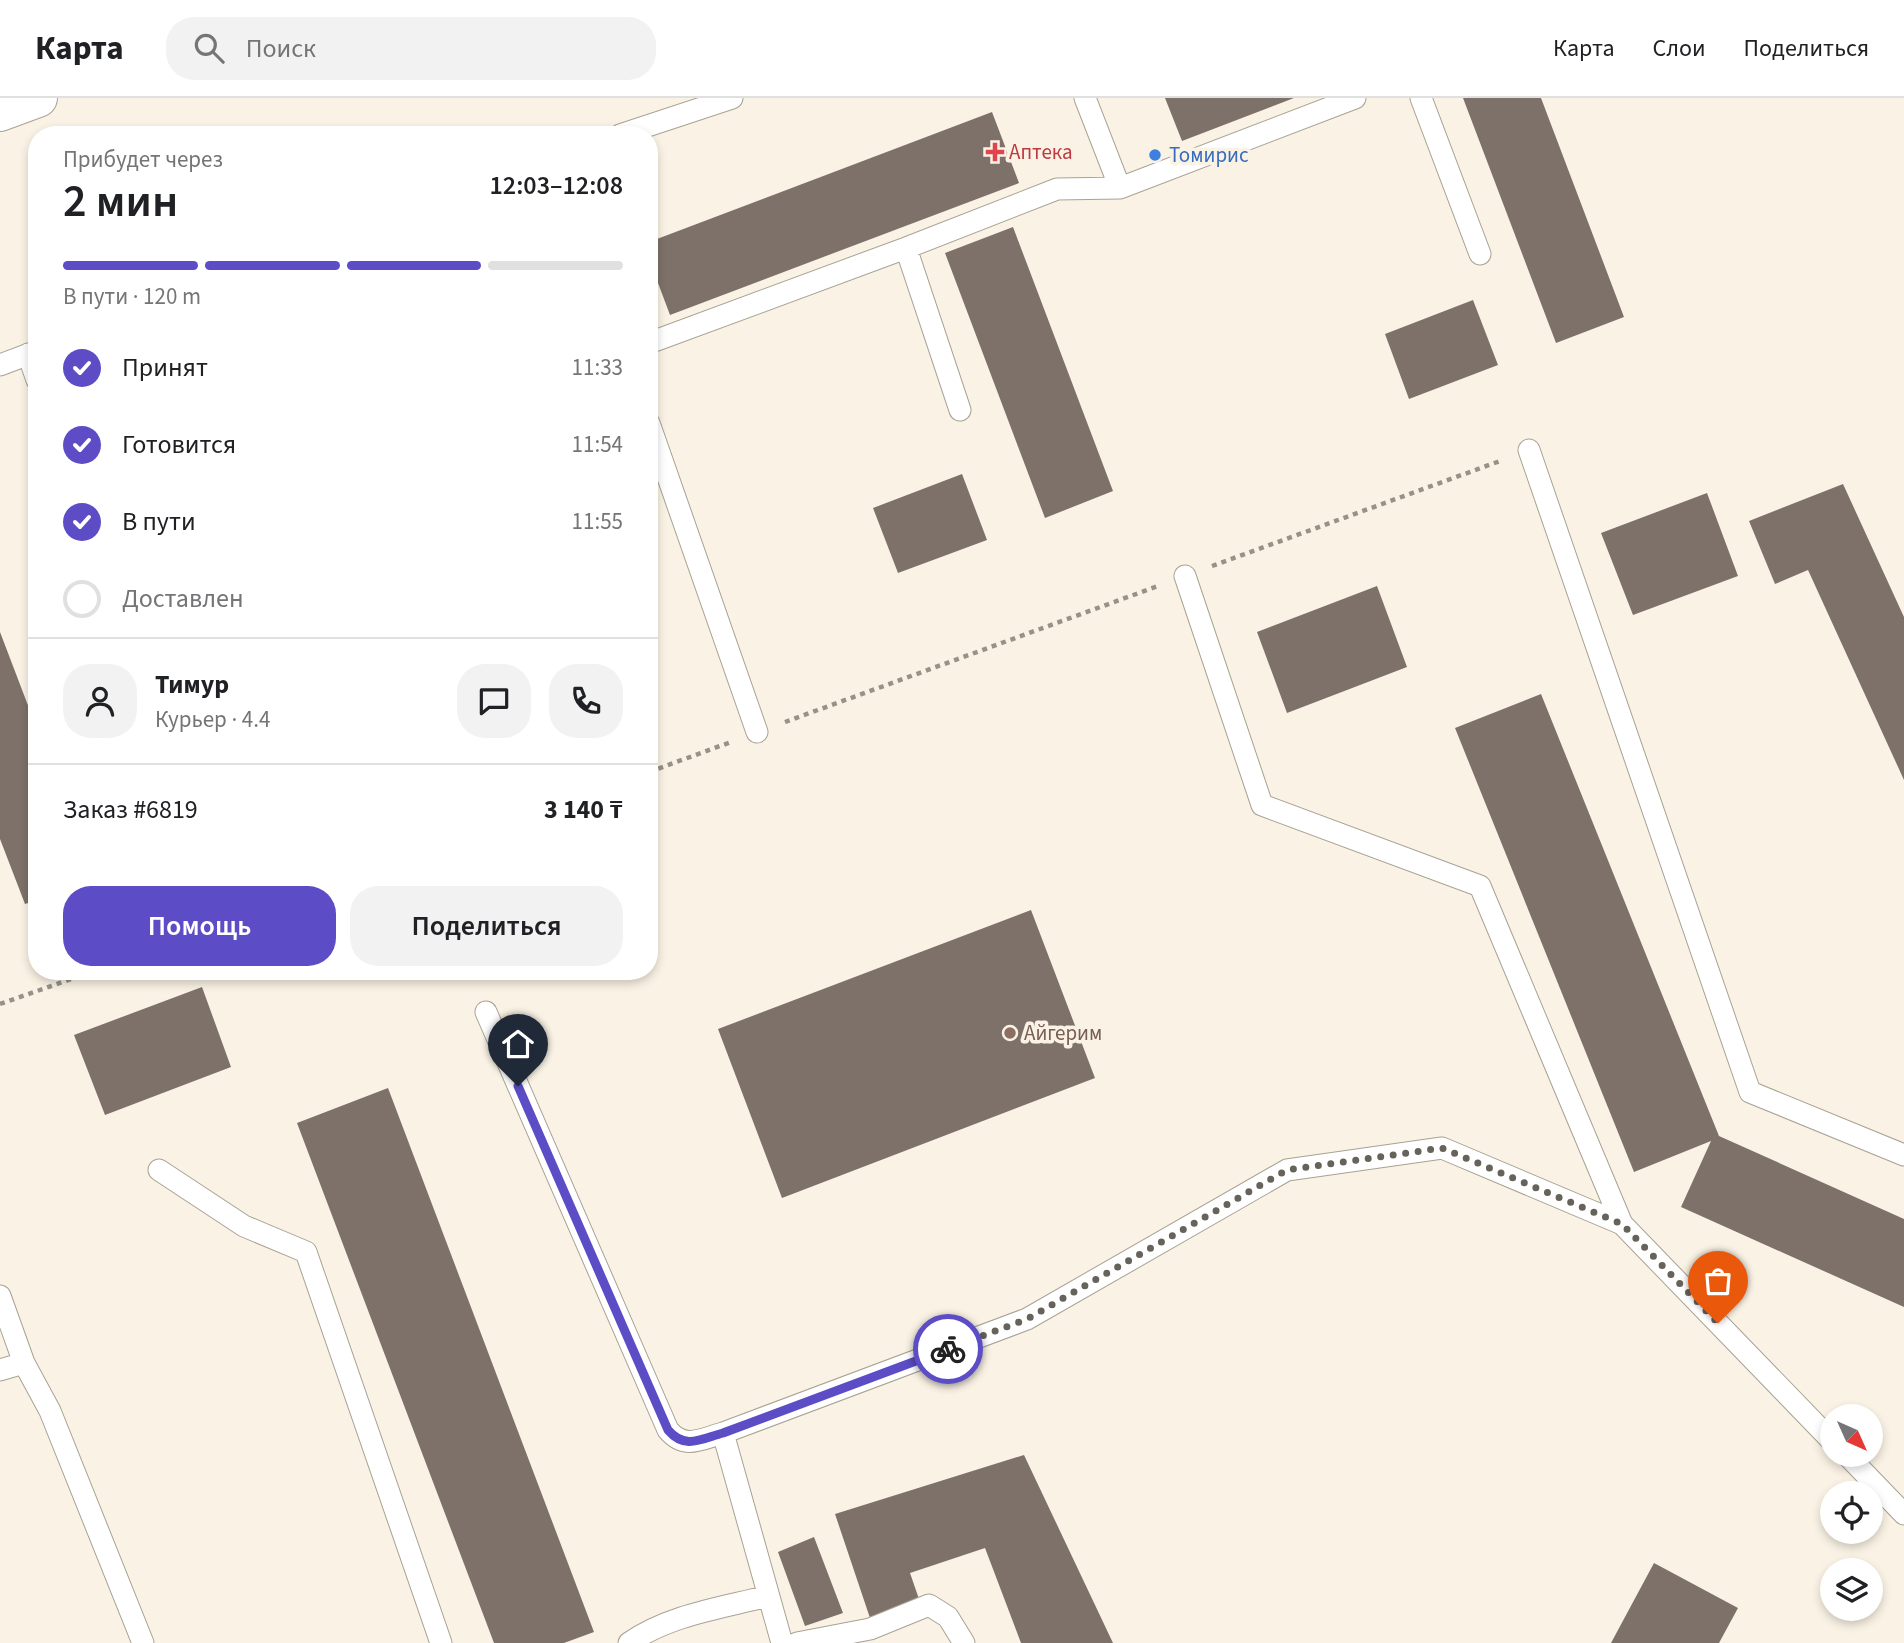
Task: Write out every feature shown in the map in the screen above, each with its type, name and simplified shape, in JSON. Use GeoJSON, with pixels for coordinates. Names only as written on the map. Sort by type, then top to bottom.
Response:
{"type":"FeatureCollection","features":[{"type":"Feature","properties":{"kind":"main road"},"geometry":{"type":"LineString","coordinates":[[0,112],[38,98]]}},
{"type":"Feature","properties":{"kind":"lane"},"geometry":{"type":"LineString","coordinates":[[647,126],[732,98]]}},
{"type":"Feature","properties":{"kind":"lane"},"geometry":{"type":"LineString","coordinates":[[1085,98],[1120,188]]}},
{"type":"Feature","properties":{"kind":"lane"},"geometry":{"type":"LineString","coordinates":[[658,340],[1057,189],[1120,188],[1355,98]]}},
{"type":"Feature","properties":{"kind":"lane"},"geometry":{"type":"LineString","coordinates":[[1421,98],[1480,254]]}},
{"type":"Feature","properties":{"kind":"lane"},"geometry":{"type":"LineString","coordinates":[[906,248],[960,410]]}},
{"type":"Feature","properties":{"kind":"lane"},"geometry":{"type":"LineString","coordinates":[[0,365],[28,354]]}},
{"type":"Feature","properties":{"kind":"lane"},"geometry":{"type":"LineString","coordinates":[[658,449],[757,732]]}},
{"type":"Feature","properties":{"kind":"lane"},"geometry":{"type":"LineString","coordinates":[[1529,450],[1751,1092],[1904,1155]]}},
{"type":"Feature","properties":{"kind":"lane"},"geometry":{"type":"LineString","coordinates":[[1185,576],[1262,805],[1479,886],[1622,1224],[1820,1428]]}},
{"type":"Feature","properties":{"kind":"lane"},"geometry":{"type":"LineString","coordinates":[[486,1012],[668,1430],[675,1438],[686,1443],[723,1433],[1027,1319],[1287,1170],[1442,1148],[1622,1224]]}},
{"type":"Feature","properties":{"kind":"lane"},"geometry":{"type":"LineString","coordinates":[[159,1170],[244,1226],[306,1252],[441,1643]]}},
{"type":"Feature","properties":{"kind":"lane"},"geometry":{"type":"LineString","coordinates":[[0,1296],[24,1363],[50,1411],[143,1643]]}},
{"type":"Feature","properties":{"kind":"lane"},"geometry":{"type":"LineString","coordinates":[[0,1370],[24,1363]]}},
{"type":"Feature","properties":{"kind":"lane"},"geometry":{"type":"LineString","coordinates":[[723,1433],[782,1643]]}},
{"type":"Feature","properties":{"kind":"lane"},"geometry":{"type":"LineString","coordinates":[[1859,1467],[1904,1514]]}},
{"type":"Feature","properties":{"kind":"lane"},"geometry":{"type":"LineString","coordinates":[[629,1643],[679,1618],[768,1596]]}},
{"type":"Feature","properties":{"kind":"lane"},"geometry":{"type":"LineString","coordinates":[[797,1643],[870,1629],[929,1605],[948,1617],[964,1643]]}},
{"type":"Feature","properties":{"kind":"path"},"geometry":{"type":"LineString","coordinates":[[658,769],[1529,450]]}},
{"type":"Feature","properties":{"kind":"path"},"geometry":{"type":"LineString","coordinates":[[0,1004],[68,980]]}},
{"type":"Feature","properties":{"kind":"building"},"geometry":{"type":"Polygon","coordinates":[[[1165,98],[1294,98],[1182,141],[1165,98]]]}},
{"type":"Feature","properties":{"kind":"building"},"geometry":{"type":"Polygon","coordinates":[[[1463,98],[1541,98],[1624,317],[1556,343],[1463,98]]]}},
{"type":"Feature","properties":{"kind":"building"},"geometry":{"type":"Polygon","coordinates":[[[992,112],[1019,183],[670,315],[658,283],[658,239],[992,112]]]}},
{"type":"Feature","properties":{"kind":"building"},"geometry":{"type":"Polygon","coordinates":[[[1013,227],[1113,491],[1045,518],[945,253],[1013,227]]]}},
{"type":"Feature","properties":{"kind":"building"},"geometry":{"type":"Polygon","coordinates":[[[1473,300],[1498,365],[1409,399],[1385,334],[1473,300]]]}},
{"type":"Feature","properties":{"kind":"building"},"geometry":{"type":"Polygon","coordinates":[[[962,474],[987,540],[898,573],[873,508],[962,474]]]}},
{"type":"Feature","properties":{"kind":"building"},"geometry":{"type":"Polygon","coordinates":[[[1843,484],[1904,617],[1904,780],[1808,570],[1775,584],[1749,521],[1843,484]]]}},
{"type":"Feature","properties":{"kind":"building"},"geometry":{"type":"Polygon","coordinates":[[[1707,493],[1738,576],[1633,615],[1601,533],[1707,493]]]}},
{"type":"Feature","properties":{"kind":"building"},"geometry":{"type":"Polygon","coordinates":[[[1377,586],[1407,667],[1287,713],[1257,632],[1377,586]]]}},
{"type":"Feature","properties":{"kind":"building"},"geometry":{"type":"Polygon","coordinates":[[[0,632],[28,705],[28,903],[25,904],[0,839],[0,632]]]}},
{"type":"Feature","properties":{"kind":"building"},"geometry":{"type":"Polygon","coordinates":[[[1541,694],[1719,1136],[1904,1219],[1904,1307],[1681,1207],[1711,1141],[1634,1172],[1455,728],[1541,694]]]}},
{"type":"Feature","properties":{"kind":"building"},"geometry":{"type":"Polygon","coordinates":[[[1031,910],[1095,1078],[782,1198],[718,1029],[1031,910]]]}},
{"type":"Feature","properties":{"kind":"building"},"geometry":{"type":"Polygon","coordinates":[[[202,987],[231,1067],[105,1115],[74,1035],[202,987]]]}},
{"type":"Feature","properties":{"kind":"building"},"geometry":{"type":"Polygon","coordinates":[[[388,1088],[594,1632],[564,1643],[494,1643],[297,1123],[388,1088]]]}},
{"type":"Feature","properties":{"kind":"building"},"geometry":{"type":"Polygon","coordinates":[[[1024,1455],[1113,1643],[1021,1643],[985,1548],[910,1573],[919,1599],[870,1618],[835,1514],[1024,1455]]]}},
{"type":"Feature","properties":{"kind":"building"},"geometry":{"type":"Polygon","coordinates":[[[814,1537],[843,1613],[805,1626],[778,1552],[814,1537]]]}},
{"type":"Feature","properties":{"kind":"building"},"geometry":{"type":"Polygon","coordinates":[[[1654,1563],[1738,1608],[1719,1643],[1611,1643],[1654,1563]]]}},
{"type":"Feature","properties":{"kind":"way so far"},"geometry":{"type":"LineString","coordinates":[[948,1349],[1027,1319],[1287,1170],[1442,1148],[1622,1224],[1718,1323]]}},
{"type":"Feature","properties":{"kind":"place","name":"Аптека"},"geometry":{"type":"Point","coordinates":[995,152]}},
{"type":"Feature","properties":{"kind":"place","name":"Томирис"},"geometry":{"type":"Point","coordinates":[1155,155]}},
{"type":"Feature","properties":{"kind":"place","name":"Айгерим"},"geometry":{"type":"Point","coordinates":[1010,1033]}},
{"type":"Feature","properties":{"kind":"route"},"geometry":{"type":"LineString","coordinates":[[518,1086],[668,1430],[675,1438],[686,1443],[723,1433],[948,1349]]}}]}
